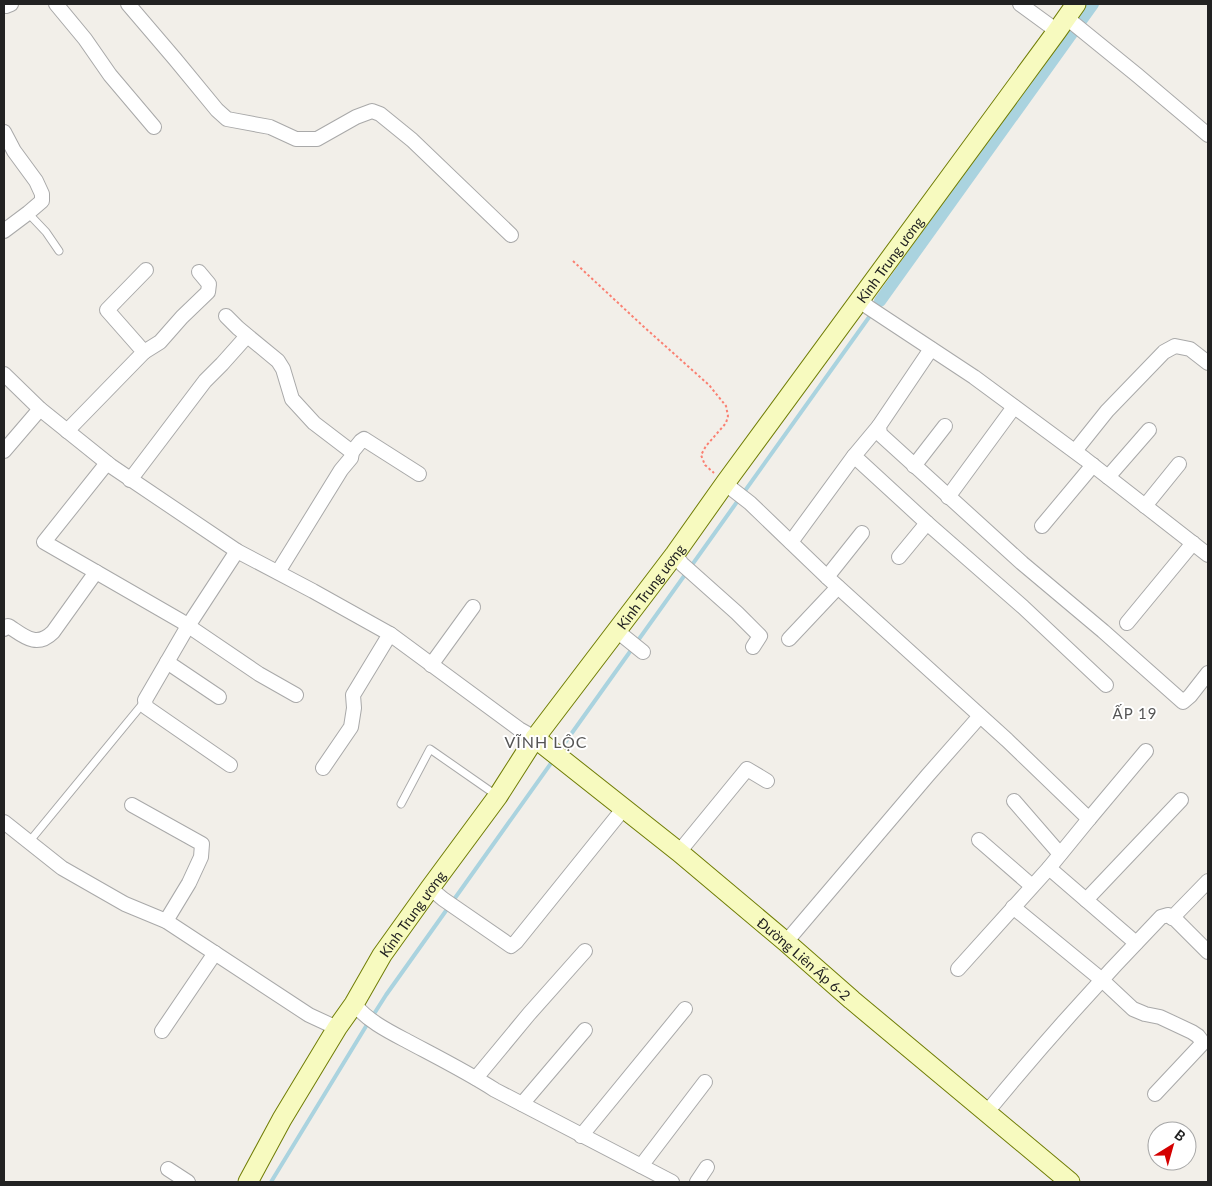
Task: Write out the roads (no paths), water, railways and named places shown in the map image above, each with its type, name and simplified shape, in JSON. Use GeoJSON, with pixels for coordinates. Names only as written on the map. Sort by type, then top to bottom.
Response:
{"type":"FeatureCollection","features":[{"type":"Feature","properties":{"kind":"street"},"geometry":{"type":"LineString","coordinates":[[4,4],[6,6],[11,4]]}},
{"type":"Feature","properties":{"kind":"street"},"geometry":{"type":"LineString","coordinates":[[56,4],[85,39],[110,75],[154,127]]}},
{"type":"Feature","properties":{"kind":"street"},"geometry":{"type":"LineString","coordinates":[[128,4],[217,110],[227,119],[270,127],[296,140],[317,139],[372,111],[380,114],[412,140],[511,235]]}},
{"type":"Feature","properties":{"kind":"street"},"geometry":{"type":"LineString","coordinates":[[1020,4],[1071,20],[1208,135]]}},
{"type":"Feature","properties":{"kind":"street","name":"Kinh Trung ương"},"geometry":{"type":"LineString","coordinates":[[248,1182],[282,1119],[337,1028],[358,1009],[382,955],[436,893],[498,796],[539,742],[617,630],[679,559],[729,486],[869,306],[1071,20]]}},
{"type":"Feature","properties":{"kind":"street"},"geometry":{"type":"LineString","coordinates":[[4,132],[14,151],[36,181],[42,194],[42,201],[4,232]]}},
{"type":"Feature","properties":{"kind":"street"},"geometry":{"type":"LineString","coordinates":[[144,352],[107,310],[146,270]]}},
{"type":"Feature","properties":{"kind":"street"},"geometry":{"type":"LineString","coordinates":[[67,431],[144,352],[160,342],[208,292],[209,284],[199,272]]}},
{"type":"Feature","properties":{"kind":"street"},"geometry":{"type":"LineString","coordinates":[[869,306],[974,377],[1108,476],[1208,556]]}},
{"type":"Feature","properties":{"kind":"street"},"geometry":{"type":"LineString","coordinates":[[226,316],[274,358],[283,369],[292,399],[314,423],[352,452]]}},
{"type":"Feature","properties":{"kind":"street"},"geometry":{"type":"LineString","coordinates":[[130,480],[205,380],[247,336]]}},
{"type":"Feature","properties":{"kind":"street"},"geometry":{"type":"LineString","coordinates":[[1075,452],[1107,411],[1164,352],[1175,346],[1190,348],[1208,363]]}},
{"type":"Feature","properties":{"kind":"street"},"geometry":{"type":"LineString","coordinates":[[791,542],[854,456],[879,426],[931,349]]}},
{"type":"Feature","properties":{"kind":"street"},"geometry":{"type":"LineString","coordinates":[[4,374],[40,409],[130,480],[237,551],[390,634],[430,665],[539,742]]}},
{"type":"Feature","properties":{"kind":"street"},"geometry":{"type":"LineString","coordinates":[[948,496],[1014,407]]}},
{"type":"Feature","properties":{"kind":"street"},"geometry":{"type":"LineString","coordinates":[[4,451],[40,409]]}},
{"type":"Feature","properties":{"kind":"street"},"geometry":{"type":"LineString","coordinates":[[879,426],[880,434],[914,466],[1022,563],[1183,702],[1208,673]]}},
{"type":"Feature","properties":{"kind":"street"},"geometry":{"type":"LineString","coordinates":[[914,466],[945,426]]}},
{"type":"Feature","properties":{"kind":"street"},"geometry":{"type":"LineString","coordinates":[[1108,476],[1149,430]]}},
{"type":"Feature","properties":{"kind":"street"},"geometry":{"type":"LineString","coordinates":[[278,572],[352,452],[361,441],[364,439],[420,474]]}},
{"type":"Feature","properties":{"kind":"street"},"geometry":{"type":"LineString","coordinates":[[854,456],[1023,607],[1106,685]]}},
{"type":"Feature","properties":{"kind":"street"},"geometry":{"type":"LineString","coordinates":[[107,463],[44,542],[188,626],[259,674],[296,695]]}},
{"type":"Feature","properties":{"kind":"street"},"geometry":{"type":"LineString","coordinates":[[1145,506],[1179,464]]}},
{"type":"Feature","properties":{"kind":"street"},"geometry":{"type":"LineString","coordinates":[[1042,526],[1092,465]]}},
{"type":"Feature","properties":{"kind":"street"},"geometry":{"type":"LineString","coordinates":[[729,486],[750,502],[833,582],[980,716],[1089,819]]}},
{"type":"Feature","properties":{"kind":"street"},"geometry":{"type":"LineString","coordinates":[[899,557],[928,523]]}},
{"type":"Feature","properties":{"kind":"street"},"geometry":{"type":"LineString","coordinates":[[789,639],[833,582],[862,533]]}},
{"type":"Feature","properties":{"kind":"street"},"geometry":{"type":"LineString","coordinates":[[1127,624],[1193,543]]}},
{"type":"Feature","properties":{"kind":"street"},"geometry":{"type":"LineString","coordinates":[[230,765],[146,707],[145,700],[188,626],[237,551]]}},
{"type":"Feature","properties":{"kind":"street"},"geometry":{"type":"LineString","coordinates":[[679,559],[760,636],[753,647]]}},
{"type":"Feature","properties":{"kind":"street"},"geometry":{"type":"LineString","coordinates":[[4,629],[10,626],[26,638],[33,640],[49,636],[54,632],[96,572]]}},
{"type":"Feature","properties":{"kind":"street"},"geometry":{"type":"LineString","coordinates":[[430,665],[474,607]]}},
{"type":"Feature","properties":{"kind":"street"},"geometry":{"type":"LineString","coordinates":[[617,630],[643,652]]}},
{"type":"Feature","properties":{"kind":"street"},"geometry":{"type":"LineString","coordinates":[[323,768],[351,727],[354,708],[353,695],[390,634]]}},
{"type":"Feature","properties":{"kind":"street"},"geometry":{"type":"LineString","coordinates":[[168,662],[219,697]]}},
{"type":"Feature","properties":{"kind":"street"},"geometry":{"type":"LineString","coordinates":[[786,942],[980,716]]}},
{"type":"Feature","properties":{"kind":"street","name":"Đường Liên Ấp 6-2"},"geometry":{"type":"LineString","coordinates":[[539,742],[679,852],[986,1112],[1062,1180]]}},
{"type":"Feature","properties":{"kind":"street"},"geometry":{"type":"LineString","coordinates":[[958,969],[1049,868],[1146,751]]}},
{"type":"Feature","properties":{"kind":"street"},"geometry":{"type":"LineString","coordinates":[[679,852],[747,769],[767,781]]}},
{"type":"Feature","properties":{"kind":"street"},"geometry":{"type":"LineString","coordinates":[[1086,900],[1180,800]]}},
{"type":"Feature","properties":{"kind":"street"},"geometry":{"type":"LineString","coordinates":[[1014,801],[1060,854]]}},
{"type":"Feature","properties":{"kind":"street"},"geometry":{"type":"LineString","coordinates":[[132,805],[202,844],[201,857],[166,921]]}},
{"type":"Feature","properties":{"kind":"street"},"geometry":{"type":"LineString","coordinates":[[436,893],[511,946],[624,808]]}},
{"type":"Feature","properties":{"kind":"street"},"geometry":{"type":"LineString","coordinates":[[4,822],[62,868],[125,904],[166,921],[309,1015],[337,1028]]}},
{"type":"Feature","properties":{"kind":"street"},"geometry":{"type":"LineString","coordinates":[[978,840],[1032,886]]}},
{"type":"Feature","properties":{"kind":"street"},"geometry":{"type":"LineString","coordinates":[[1049,868],[1136,943]]}},
{"type":"Feature","properties":{"kind":"street"},"geometry":{"type":"LineString","coordinates":[[1172,918],[1208,880]]}},
{"type":"Feature","properties":{"kind":"street"},"geometry":{"type":"LineString","coordinates":[[1013,907],[1102,980],[1134,1009],[1165,1019],[1198,1036],[1201,1040],[1201,1045],[1155,1094]]}},
{"type":"Feature","properties":{"kind":"street"},"geometry":{"type":"LineString","coordinates":[[986,1112],[1032,1057],[1161,917],[1168,915],[1176,920],[1208,952]]}},
{"type":"Feature","properties":{"kind":"street"},"geometry":{"type":"LineString","coordinates":[[476,1078],[529,1014],[585,952]]}},
{"type":"Feature","properties":{"kind":"street"},"geometry":{"type":"LineString","coordinates":[[162,1030],[215,953]]}},
{"type":"Feature","properties":{"kind":"street"},"geometry":{"type":"LineString","coordinates":[[358,1009],[389,1031],[664,1180]]}},
{"type":"Feature","properties":{"kind":"street"},"geometry":{"type":"LineString","coordinates":[[581,1136],[685,1009]]}},
{"type":"Feature","properties":{"kind":"street"},"geometry":{"type":"LineString","coordinates":[[522,1104],[585,1030]]}},
{"type":"Feature","properties":{"kind":"street"},"geometry":{"type":"LineString","coordinates":[[641,1166],[705,1082]]}},
{"type":"Feature","properties":{"kind":"street"},"geometry":{"type":"LineString","coordinates":[[697,1182],[707,1167]]}},
{"type":"Feature","properties":{"kind":"street"},"geometry":{"type":"LineString","coordinates":[[168,1169],[188,1182]]}},
{"type":"Feature","properties":{"kind":"lane"},"geometry":{"type":"LineString","coordinates":[[28,213],[46,232],[59,250]]}},
{"type":"Feature","properties":{"kind":"lane"},"geometry":{"type":"LineString","coordinates":[[29,842],[145,700]]}},
{"type":"Feature","properties":{"kind":"lane"},"geometry":{"type":"LineString","coordinates":[[401,804],[430,749],[498,796]]}},
{"type":"Feature","properties":{"kind":"waterway"},"geometry":{"type":"LineString","coordinates":[[880,301],[1093,4]]}},
{"type":"Feature","properties":{"kind":"waterway"},"geometry":{"type":"LineString","coordinates":[[559,751],[872,313]]}},
{"type":"Feature","properties":{"kind":"waterway"},"geometry":{"type":"LineString","coordinates":[[372,1017],[554,759]]}},
{"type":"Feature","properties":{"kind":"waterway"},"geometry":{"type":"LineString","coordinates":[[271,1182],[368,1023]]}},
{"type":"Feature","properties":{"kind":"district","name":"ẤP 19"},"geometry":{"type":"Point","coordinates":[1135,713]}},
{"type":"Feature","properties":{"kind":"district","name":"VĨNH LỘC"},"geometry":{"type":"Point","coordinates":[546,741]}}]}
